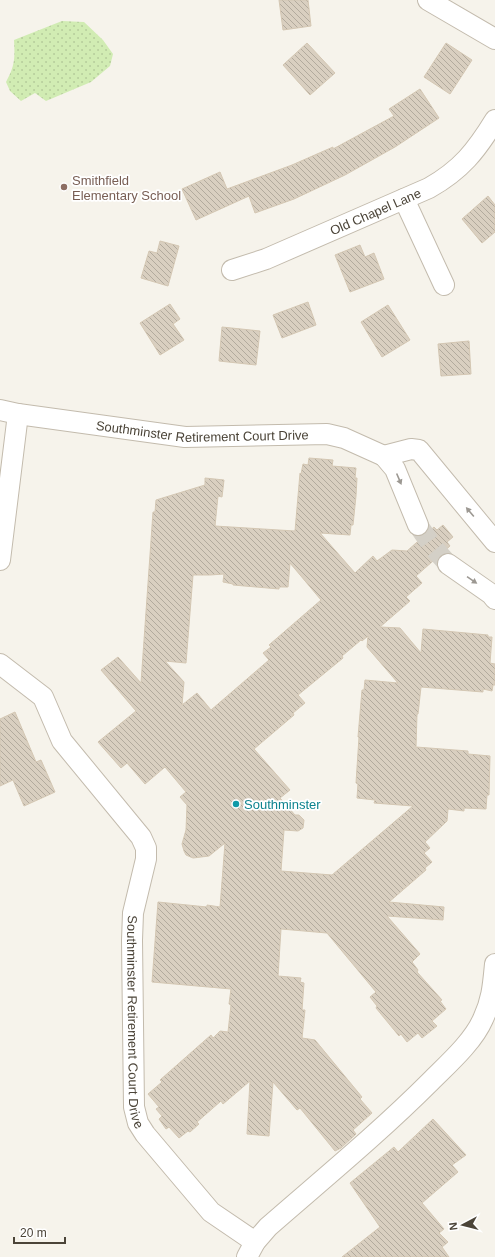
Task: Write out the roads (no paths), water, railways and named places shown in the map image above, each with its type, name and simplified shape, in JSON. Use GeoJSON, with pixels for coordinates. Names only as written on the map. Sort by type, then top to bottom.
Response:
{"type":"FeatureCollection","features":[{"type":"Feature","properties":{"kind":"street"},"geometry":{"type":"LineString","coordinates":[[428,0],[495,39]]}},
{"type":"Feature","properties":{"kind":"street","name":"Old Chapel Lane"},"geometry":{"type":"LineString","coordinates":[[232,270],[266,259],[404,199],[441,181],[462,165],[479,146],[495,120]]}},
{"type":"Feature","properties":{"kind":"street"},"geometry":{"type":"LineString","coordinates":[[404,199],[444,285]]}},
{"type":"Feature","properties":{"kind":"street","name":"Southminster Retirement Court Drive"},"geometry":{"type":"LineString","coordinates":[[0,560],[9,412],[185,437],[327,434],[344,438],[384,456],[395,469],[418,525]]}},
{"type":"Feature","properties":{"kind":"street"},"geometry":{"type":"LineString","coordinates":[[384,456],[411,449],[419,450],[495,542]]}},
{"type":"Feature","properties":{"kind":"street"},"geometry":{"type":"LineString","coordinates":[[448,564],[491,594],[495,599]]}},
{"type":"Feature","properties":{"kind":"street","name":"Southminster Retirement Court Drive"},"geometry":{"type":"LineString","coordinates":[[0,664],[43,697],[62,741],[141,837],[146,848],[146,859],[133,913],[132,940],[134,1107],[138,1123],[145,1134],[211,1212],[251,1250],[268,1227],[399,1113],[469,1041],[483,1021],[492,998],[495,964]]}},
{"type":"Feature","properties":{"kind":"tunnel"},"geometry":{"type":"LineString","coordinates":[[418,525],[433,547],[448,564]]}},
{"type":"Feature","properties":{"kind":"place","name":"Smithfield Elementary School"},"geometry":{"type":"Point","coordinates":[64,187]}},
{"type":"Feature","properties":{"kind":"place","name":"Southminster"},"geometry":{"type":"Point","coordinates":[236,804]}}]}
